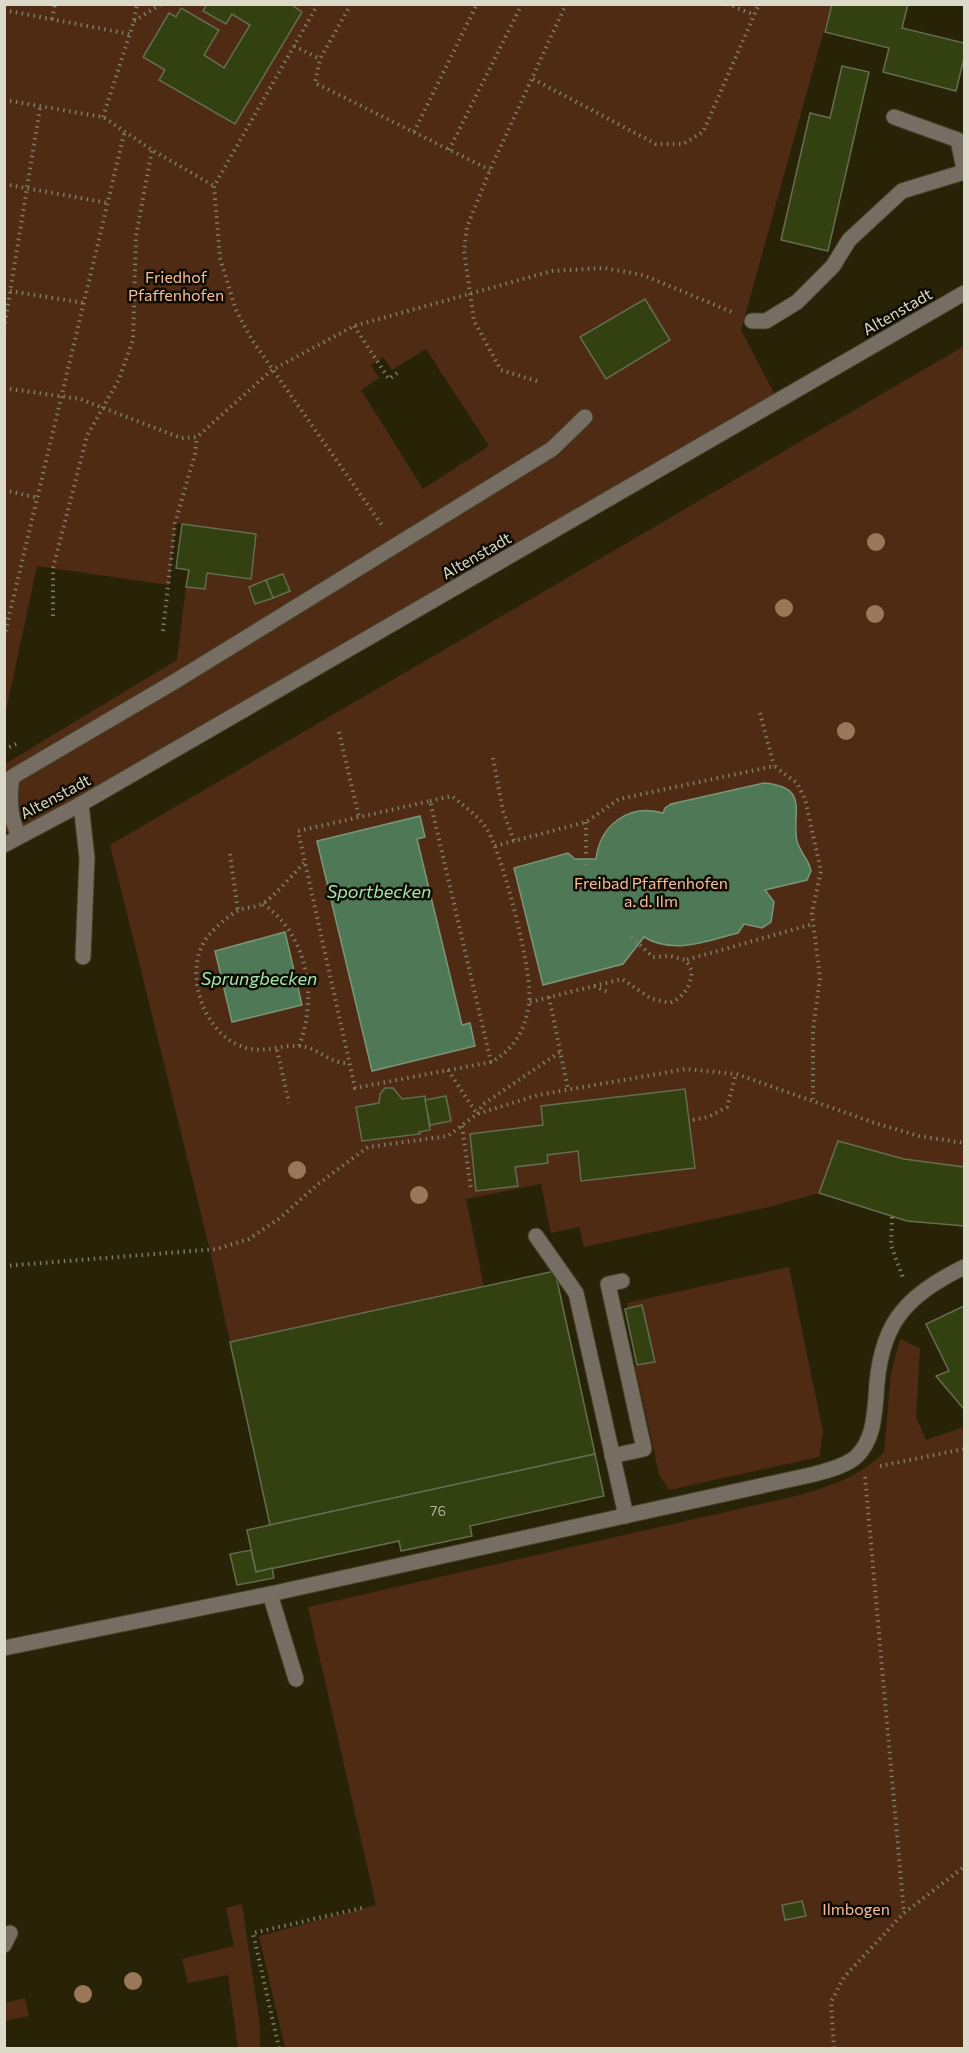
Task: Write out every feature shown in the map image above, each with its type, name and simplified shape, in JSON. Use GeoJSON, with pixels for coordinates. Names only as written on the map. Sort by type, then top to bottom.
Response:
{"type":"FeatureCollection","features":[{"type":"Feature","properties":{"kind":"street"},"geometry":{"type":"LineString","coordinates":[[752,321],[766,321],[797,302],[833,266],[849,240],[902,191],[964,171],[958,140],[894,117]]}},
{"type":"Feature","properties":{"kind":"street","name":"Altenstadt"},"geometry":{"type":"LineString","coordinates":[[4,845],[81,804],[964,293]]}},
{"type":"Feature","properties":{"kind":"street"},"geometry":{"type":"LineString","coordinates":[[19,836],[12,822],[9,803],[12,777],[174,682],[552,449],[585,417]]}},
{"type":"Feature","properties":{"kind":"street"},"geometry":{"type":"LineString","coordinates":[[81,804],[87,858],[83,957]]}},
{"type":"Feature","properties":{"kind":"street"},"geometry":{"type":"LineString","coordinates":[[536,1236],[576,1293],[626,1516]]}},
{"type":"Feature","properties":{"kind":"street"},"geometry":{"type":"LineString","coordinates":[[4,1648],[270,1594],[859,1464],[875,1417],[879,1356],[892,1324],[912,1301],[944,1277],[964,1267]]}},
{"type":"Feature","properties":{"kind":"street"},"geometry":{"type":"LineString","coordinates":[[612,1456],[644,1449],[608,1284],[622,1281]]}},
{"type":"Feature","properties":{"kind":"street"},"geometry":{"type":"LineString","coordinates":[[270,1594],[296,1679]]}},
{"type":"Feature","properties":{"kind":"path"},"geometry":{"type":"LineString","coordinates":[[6,4],[5,10],[129,34]]}},
{"type":"Feature","properties":{"kind":"path"},"geometry":{"type":"LineString","coordinates":[[52,19],[55,4]]}},
{"type":"Feature","properties":{"kind":"path"},"geometry":{"type":"LineString","coordinates":[[103,117],[134,21],[136,4]]}},
{"type":"Feature","properties":{"kind":"path"},"geometry":{"type":"LineString","coordinates":[[134,21],[161,4]]}},
{"type":"Feature","properties":{"kind":"path"},"geometry":{"type":"LineString","coordinates":[[318,4],[214,186],[219,258],[236,310],[252,340],[395,544]]}},
{"type":"Feature","properties":{"kind":"path"},"geometry":{"type":"LineString","coordinates":[[351,4],[320,59],[315,83],[490,170]]}},
{"type":"Feature","properties":{"kind":"path"},"geometry":{"type":"LineString","coordinates":[[414,132],[477,4]]}},
{"type":"Feature","properties":{"kind":"path"},"geometry":{"type":"LineString","coordinates":[[449,150],[522,4]]}},
{"type":"Feature","properties":{"kind":"path"},"geometry":{"type":"LineString","coordinates":[[537,381],[501,370],[474,321],[464,251],[467,227],[490,170],[566,4]]}},
{"type":"Feature","properties":{"kind":"path"},"geometry":{"type":"LineString","coordinates":[[727,4],[755,15]]}},
{"type":"Feature","properties":{"kind":"path"},"geometry":{"type":"LineString","coordinates":[[533,79],[656,144],[682,144],[703,132],[759,4]]}},
{"type":"Feature","properties":{"kind":"path"},"geometry":{"type":"LineString","coordinates":[[294,46],[320,59]]}},
{"type":"Feature","properties":{"kind":"path"},"geometry":{"type":"LineString","coordinates":[[4,100],[103,117],[152,150],[214,186]]}},
{"type":"Feature","properties":{"kind":"path"},"geometry":{"type":"LineString","coordinates":[[4,329],[8,294],[29,188],[40,108]]}},
{"type":"Feature","properties":{"kind":"path"},"geometry":{"type":"LineString","coordinates":[[4,637],[63,397],[124,130]]}},
{"type":"Feature","properties":{"kind":"path"},"geometry":{"type":"LineString","coordinates":[[53,616],[53,568],[87,436],[119,379],[133,340],[136,236],[152,150]]}},
{"type":"Feature","properties":{"kind":"path"},"geometry":{"type":"LineString","coordinates":[[4,184],[108,203]]}},
{"type":"Feature","properties":{"kind":"path"},"geometry":{"type":"LineString","coordinates":[[4,388],[80,399],[181,438],[197,437],[272,370],[354,326],[552,271],[604,268],[643,275],[752,321]]}},
{"type":"Feature","properties":{"kind":"path"},"geometry":{"type":"LineString","coordinates":[[8,294],[84,303]]}},
{"type":"Feature","properties":{"kind":"path"},"geometry":{"type":"LineString","coordinates":[[354,326],[389,379],[397,374]]}},
{"type":"Feature","properties":{"kind":"path"},"geometry":{"type":"LineString","coordinates":[[163,631],[175,523],[195,454],[197,437]]}},
{"type":"Feature","properties":{"kind":"path"},"geometry":{"type":"LineString","coordinates":[[4,490],[38,498]]}},
{"type":"Feature","properties":{"kind":"path"},"geometry":{"type":"LineString","coordinates":[[760,714],[774,766],[797,783],[805,799],[821,871],[813,903],[813,924],[820,978],[813,1030],[813,1100]]}},
{"type":"Feature","properties":{"kind":"path"},"geometry":{"type":"LineString","coordinates":[[339,732],[359,817]]}},
{"type":"Feature","properties":{"kind":"path"},"geometry":{"type":"LineString","coordinates":[[4,750],[20,742]]}},
{"type":"Feature","properties":{"kind":"path"},"geometry":{"type":"LineString","coordinates":[[493,758],[503,811],[514,841]]}},
{"type":"Feature","properties":{"kind":"path"},"geometry":{"type":"LineString","coordinates":[[495,846],[586,822],[619,799],[774,766]]}},
{"type":"Feature","properties":{"kind":"path"},"geometry":{"type":"LineString","coordinates":[[452,796],[476,816],[495,846],[519,932],[530,1002],[514,1046],[505,1055],[491,1062],[355,1088],[298,831],[430,801],[452,796]]}},
{"type":"Feature","properties":{"kind":"path"},"geometry":{"type":"LineString","coordinates":[[430,801],[491,1062]]}},
{"type":"Feature","properties":{"kind":"path"},"geometry":{"type":"LineString","coordinates":[[586,822],[586,865]]}},
{"type":"Feature","properties":{"kind":"path"},"geometry":{"type":"LineString","coordinates":[[230,854],[238,911]]}},
{"type":"Feature","properties":{"kind":"path"},"geometry":{"type":"LineString","coordinates":[[305,863],[262,904],[238,911],[222,922],[201,947],[197,965],[200,995],[211,1021],[235,1044],[253,1049],[277,1050],[299,1046],[320,1052],[341,1064],[349,1063]]}},
{"type":"Feature","properties":{"kind":"path"},"geometry":{"type":"LineString","coordinates":[[262,904],[284,922],[293,936],[304,964],[309,998],[308,1017],[299,1046]]}},
{"type":"Feature","properties":{"kind":"path"},"geometry":{"type":"LineString","coordinates":[[631,937],[652,957],[670,956],[686,960],[813,924]]}},
{"type":"Feature","properties":{"kind":"path"},"geometry":{"type":"LineString","coordinates":[[530,1002],[622,979],[652,999],[670,1003],[684,994],[688,987],[692,971],[686,960]]}},
{"type":"Feature","properties":{"kind":"path"},"geometry":{"type":"LineString","coordinates":[[593,986],[610,993]]}},
{"type":"Feature","properties":{"kind":"path"},"geometry":{"type":"LineString","coordinates":[[549,997],[568,1089]]}},
{"type":"Feature","properties":{"kind":"path"},"geometry":{"type":"LineString","coordinates":[[277,1050],[289,1103]]}},
{"type":"Feature","properties":{"kind":"path"},"geometry":{"type":"LineString","coordinates":[[477,1114],[482,1105],[560,1053]]}},
{"type":"Feature","properties":{"kind":"path"},"geometry":{"type":"LineString","coordinates":[[4,1266],[217,1249],[249,1239],[264,1229],[368,1147],[448,1136],[477,1114],[538,1095],[686,1069],[736,1074],[919,1136],[964,1143]]}},
{"type":"Feature","properties":{"kind":"path"},"geometry":{"type":"LineString","coordinates":[[448,1070],[477,1114]]}},
{"type":"Feature","properties":{"kind":"path"},"geometry":{"type":"LineString","coordinates":[[693,1120],[708,1117],[727,1107],[736,1074]]}},
{"type":"Feature","properties":{"kind":"path"},"geometry":{"type":"LineString","coordinates":[[462,1126],[471,1189]]}},
{"type":"Feature","properties":{"kind":"path"},"geometry":{"type":"LineString","coordinates":[[892,1217],[891,1245],[912,1301]]}},
{"type":"Feature","properties":{"kind":"path"},"geometry":{"type":"LineString","coordinates":[[904,1913],[859,1464],[964,1449]]}},
{"type":"Feature","properties":{"kind":"path"},"geometry":{"type":"LineString","coordinates":[[834,2049],[831,2002],[844,1977],[904,1913],[964,1867]]}},
{"type":"Feature","properties":{"kind":"path"},"geometry":{"type":"LineString","coordinates":[[279,2049],[253,1933],[366,1907]]}},
{"type":"Feature","properties":{"kind":"green space","name":"Friedhof Pfaffenhofen"},"geometry":{"type":"Polygon","coordinates":[[[5,5],[207,5],[203,11],[226,24],[232,14],[250,25],[224,68],[204,55],[219,30],[181,8],[176,17],[169,13],[143,57],[165,70],[160,80],[235,124],[302,12],[290,5],[831,5],[741,330],[778,401],[19,836],[5,831],[5,764],[177,660],[186,587],[205,589],[207,573],[250,579],[256,534],[176,523],[169,585],[37,566],[5,715],[5,5]],[[426,349],[392,370],[383,357],[371,365],[379,378],[361,390],[423,489],[489,446],[426,349]],[[283,574],[249,587],[255,604],[290,591],[283,574]]]}},
{"type":"Feature","properties":{"kind":"green space","name":"Freibad Pfaffenhofen a. d. Ilm"},"geometry":{"type":"Polygon","coordinates":[[[964,346],[964,1226],[907,1221],[819,1193],[769,1207],[584,1247],[579,1227],[551,1233],[541,1184],[466,1199],[484,1287],[230,1342],[210,1250],[110,845],[964,346]]]}},
{"type":"Feature","properties":{"kind":"green space"},"geometry":{"type":"Polygon","coordinates":[[[789,1267],[823,1432],[819,1457],[669,1490],[659,1474],[635,1366],[654,1362],[642,1306],[628,1308],[627,1303],[789,1267]]]}},
{"type":"Feature","properties":{"kind":"green space","name":"Ilmbogen"},"geometry":{"type":"Polygon","coordinates":[[[900,1339],[920,1348],[916,1417],[926,1440],[964,1427],[964,2048],[285,2048],[259,1936],[376,1905],[308,1607],[800,1495],[845,1479],[866,1468],[884,1452],[891,1373],[900,1339]]]}},
{"type":"Feature","properties":{"kind":"green space"},"geometry":{"type":"Polygon","coordinates":[[[242,1904],[260,2025],[260,2048],[238,2048],[228,1975],[188,1983],[182,1959],[234,1946],[226,1908],[242,1904]]]}},
{"type":"Feature","properties":{"kind":"green space"},"geometry":{"type":"Polygon","coordinates":[[[25,1998],[29,2016],[5,2021],[5,2003],[25,1998]]]}},
{"type":"Feature","properties":{"kind":"water"},"geometry":{"type":"Polygon","coordinates":[[[764,783],[779,785],[794,796],[797,841],[811,871],[807,880],[765,890],[774,902],[771,922],[762,928],[744,924],[738,933],[691,945],[667,945],[644,937],[623,964],[543,985],[514,868],[568,853],[575,859],[596,859],[603,836],[618,819],[628,814],[639,811],[663,813],[665,808],[671,804],[764,783]]]}},
{"type":"Feature","properties":{"kind":"water","name":"Sportbecken"},"geometry":{"type":"Polygon","coordinates":[[[420,816],[425,837],[417,839],[462,1025],[470,1023],[475,1046],[372,1071],[317,841],[420,816]]]}},
{"type":"Feature","properties":{"kind":"water","name":"Sprungbecken"},"geometry":{"type":"Polygon","coordinates":[[[285,932],[302,1005],[232,1022],[215,951],[285,932]]]}},
{"type":"Feature","properties":{"kind":"building"},"geometry":{"type":"Polygon","coordinates":[[[207,4],[290,4],[302,12],[235,124],[159,80],[165,70],[143,57],[169,13],[176,17],[181,8],[219,30],[204,55],[224,68],[250,25],[232,14],[226,24],[203,11],[207,4]]]}},
{"type":"Feature","properties":{"kind":"building"},"geometry":{"type":"Polygon","coordinates":[[[832,4],[908,4],[902,28],[964,43],[964,58],[956,91],[883,72],[889,48],[825,32],[832,4]]]}},
{"type":"Feature","properties":{"kind":"building"},"geometry":{"type":"Polygon","coordinates":[[[842,66],[869,72],[828,251],[781,240],[810,113],[830,118],[842,66]]]}},
{"type":"Feature","properties":{"kind":"building"},"geometry":{"type":"Polygon","coordinates":[[[645,299],[670,340],[606,379],[580,337],[645,299]]]}},
{"type":"Feature","properties":{"kind":"building"},"geometry":{"type":"Polygon","coordinates":[[[182,524],[256,534],[251,579],[207,573],[205,589],[186,587],[189,570],[176,568],[182,524]]]}},
{"type":"Feature","properties":{"kind":"building"},"geometry":{"type":"Polygon","coordinates":[[[283,574],[290,591],[273,598],[266,580],[283,574]]]}},
{"type":"Feature","properties":{"kind":"building"},"geometry":{"type":"Polygon","coordinates":[[[266,580],[273,598],[255,604],[249,587],[266,580]]]}},
{"type":"Feature","properties":{"kind":"building"},"geometry":{"type":"Polygon","coordinates":[[[385,1088],[393,1088],[402,1099],[425,1096],[430,1130],[419,1132],[420,1134],[362,1141],[356,1107],[379,1103],[380,1094],[385,1088]]]}},
{"type":"Feature","properties":{"kind":"building"},"geometry":{"type":"Polygon","coordinates":[[[685,1089],[695,1168],[581,1181],[578,1151],[547,1155],[548,1163],[515,1167],[518,1186],[476,1191],[470,1134],[543,1125],[541,1106],[685,1089]]]}},
{"type":"Feature","properties":{"kind":"building"},"geometry":{"type":"Polygon","coordinates":[[[446,1096],[451,1121],[430,1125],[425,1100],[446,1096]]]}},
{"type":"Feature","properties":{"kind":"building"},"geometry":{"type":"Polygon","coordinates":[[[838,1141],[904,1159],[964,1167],[964,1226],[907,1221],[819,1193],[838,1141]]]}},
{"type":"Feature","properties":{"kind":"building"},"geometry":{"type":"Polygon","coordinates":[[[555,1271],[595,1454],[270,1525],[230,1342],[555,1271]]]}},
{"type":"Feature","properties":{"kind":"building"},"geometry":{"type":"Polygon","coordinates":[[[642,1305],[655,1362],[637,1365],[625,1309],[642,1305]]]}},
{"type":"Feature","properties":{"kind":"building"},"geometry":{"type":"Polygon","coordinates":[[[964,1306],[963,1408],[936,1376],[949,1371],[926,1324],[964,1306]]]}},
{"type":"Feature","properties":{"kind":"building"},"geometry":{"type":"Polygon","coordinates":[[[595,1454],[604,1496],[470,1526],[472,1536],[401,1551],[399,1541],[256,1572],[247,1530],[595,1454]]]}},
{"type":"Feature","properties":{"kind":"building"},"geometry":{"type":"Polygon","coordinates":[[[251,1550],[256,1572],[272,1568],[274,1578],[237,1585],[230,1554],[251,1550]]]}},
{"type":"Feature","properties":{"kind":"building"},"geometry":{"type":"Polygon","coordinates":[[[802,1901],[806,1916],[785,1920],[782,1905],[802,1901]]]}}]}
